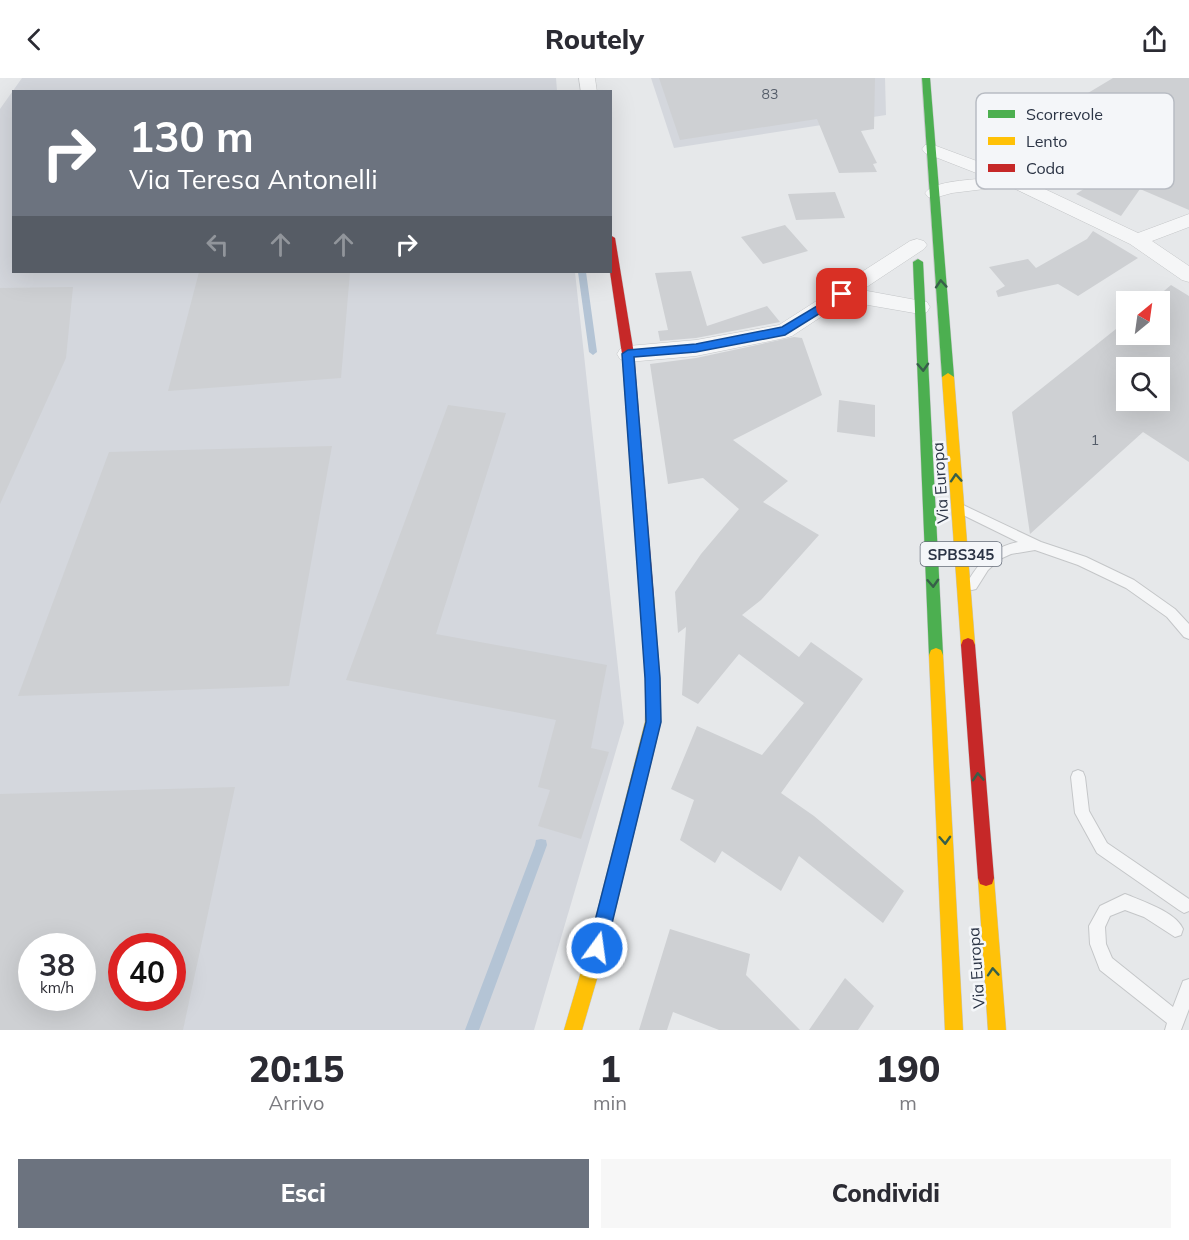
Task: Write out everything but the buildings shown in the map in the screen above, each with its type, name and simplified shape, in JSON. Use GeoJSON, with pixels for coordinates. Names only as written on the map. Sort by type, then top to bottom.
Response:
{"type":"FeatureCollection","features":[{"type":"Feature","properties":{"kind":"main road","name":"Via Europa"},"geometry":{"type":"LineString","coordinates":[[926,78],[997,1030]]}},
{"type":"Feature","properties":{"kind":"main road","name":"Via Europa"},"geometry":{"type":"LineString","coordinates":[[916,236],[954,1030]]}},
{"type":"Feature","properties":{"kind":"main road"},"geometry":{"type":"LineString","coordinates":[[573,1030],[597,948],[653,722],[653,678],[628,354],[612,251]]}},
{"type":"Feature","properties":{"kind":"street"},"geometry":{"type":"LineString","coordinates":[[931,149],[976,166]]}},
{"type":"Feature","properties":{"kind":"street"},"geometry":{"type":"LineString","coordinates":[[934,193],[949,188],[976,185]]}},
{"type":"Feature","properties":{"kind":"street"},"geometry":{"type":"LineString","coordinates":[[1030,189],[1137,240],[1189,275]]}},
{"type":"Feature","properties":{"kind":"street"},"geometry":{"type":"LineString","coordinates":[[1137,240],[1189,220]]}},
{"type":"Feature","properties":{"kind":"street"},"geometry":{"type":"LineString","coordinates":[[628,354],[696,348],[785,331],[842,294],[916,236]]}},
{"type":"Feature","properties":{"kind":"street"},"geometry":{"type":"LineString","coordinates":[[842,294],[920,307]]}},
{"type":"Feature","properties":{"kind":"lane"},"geometry":{"type":"LineString","coordinates":[[958,507],[1037,546],[1082,561],[1130,584],[1171,613],[1189,633]]}},
{"type":"Feature","properties":{"kind":"lane"},"geometry":{"type":"LineString","coordinates":[[965,598],[987,561],[1010,547],[1037,546]]}},
{"type":"Feature","properties":{"kind":"lane"},"geometry":{"type":"LineString","coordinates":[[1078,777],[1082,813],[1102,848],[1184,905]]}},
{"type":"Feature","properties":{"kind":"lane"},"geometry":{"type":"LineString","coordinates":[[1175,929],[1149,910],[1125,902],[1105,911],[1097,926],[1098,944],[1106,964],[1175,1025],[1189,987]]}},
{"type":"Feature","properties":{"kind":"shaded area"},"geometry":{"type":"Polygon","coordinates":[[[22,78],[556,78],[557,90],[13,90],[22,78]]]}},
{"type":"Feature","properties":{"kind":"shaded area"},"geometry":{"type":"Polygon","coordinates":[[[651,78],[885,78],[886,115],[674,148],[651,78]]]}},
{"type":"Feature","properties":{"kind":"shaded area"},"geometry":{"type":"Polygon","coordinates":[[[12,92],[12,273],[575,273],[624,723],[534,1030],[0,1030],[0,109],[12,92]]]}},
{"type":"Feature","properties":{"kind":"waterway"},"geometry":{"type":"LineString","coordinates":[[582,273],[593,352]]}},
{"type":"Feature","properties":{"kind":"waterway"},"geometry":{"type":"LineString","coordinates":[[472,1030],[541,845]]}},
{"type":"Feature","properties":{"kind":"traffic: fast"},"geometry":{"type":"LineString","coordinates":[[926,78],[948,377]]}},
{"type":"Feature","properties":{"kind":"traffic: fast"},"geometry":{"type":"LineString","coordinates":[[918,262],[936,655]]}},
{"type":"Feature","properties":{"kind":"traffic: slow"},"geometry":{"type":"LineString","coordinates":[[948,377],[968,645]]}},
{"type":"Feature","properties":{"kind":"traffic: slow"},"geometry":{"type":"LineString","coordinates":[[573,1030],[597,948],[653,722],[653,678],[647,598]]}},
{"type":"Feature","properties":{"kind":"traffic: slow"},"geometry":{"type":"LineString","coordinates":[[936,655],[954,1030]]}},
{"type":"Feature","properties":{"kind":"traffic: slow"},"geometry":{"type":"LineString","coordinates":[[986,878],[997,1030]]}},
{"type":"Feature","properties":{"kind":"traffic: jam"},"geometry":{"type":"LineString","coordinates":[[612,251],[628,354],[647,598]]}},
{"type":"Feature","properties":{"kind":"traffic: jam"},"geometry":{"type":"LineString","coordinates":[[968,645],[986,878]]}},
{"type":"Feature","properties":{"kind":"route"},"geometry":{"type":"LineString","coordinates":[[597,948],[653,722],[653,678],[628,354],[696,348],[785,331],[842,294]]}}]}
